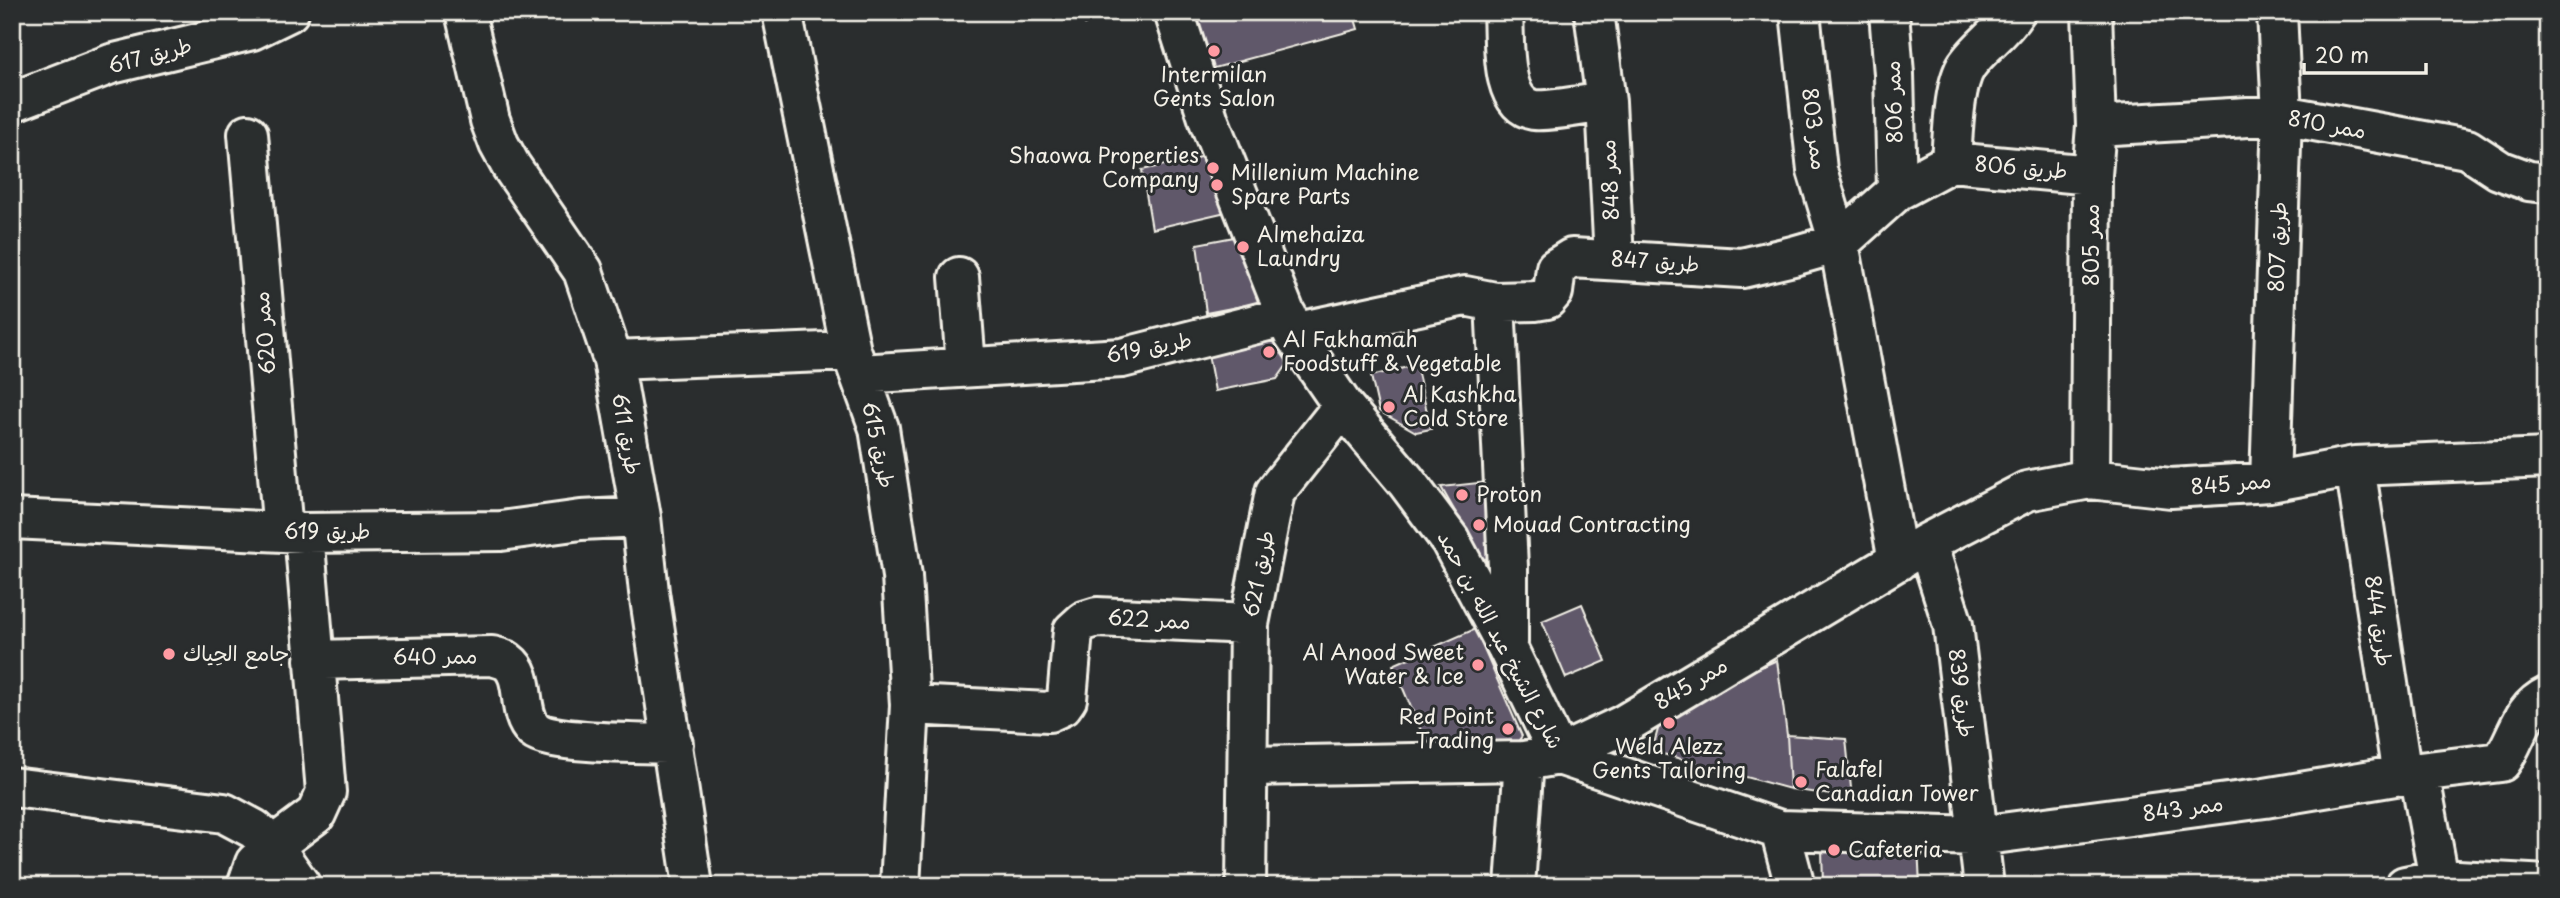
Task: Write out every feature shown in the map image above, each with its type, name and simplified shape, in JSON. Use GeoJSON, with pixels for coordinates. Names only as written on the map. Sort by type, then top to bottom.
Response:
{"type":"FeatureCollection","features":[{"type":"Feature","properties":{"kind":"street","name":"طريق 617"},"geometry":{"type":"LineString","coordinates":[[12,102],[111,64],[250,21],[289,12]]}},
{"type":"Feature","properties":{"kind":"street","name":"طريق 611"},"geometry":{"type":"LineString","coordinates":[[465,12],[490,120],[499,144],[510,166],[583,271],[613,360],[641,517],[649,592],[693,886]]}},
{"type":"Feature","properties":{"kind":"street","name":"طريق 615"},"geometry":{"type":"LineString","coordinates":[[782,12],[855,363],[879,428],[902,576],[910,705],[900,886]]}},
{"type":"Feature","properties":{"kind":"street","name":"شارع الشيخ عبد الله بن حمد"},"geometry":{"type":"LineString","coordinates":[[1174,12],[1209,121],[1290,324],[1343,407],[1406,481],[1450,540],[1508,649],[1542,758],[1780,830]]}},
{"type":"Feature","properties":{"kind":"street"},"geometry":{"type":"LineString","coordinates":[[1503,12],[1508,86],[1517,101],[1534,110],[1606,102]]}},
{"type":"Feature","properties":{"kind":"street","name":"ممر 848"},"geometry":{"type":"LineString","coordinates":[[1594,12],[1606,102],[1614,259]]}},
{"type":"Feature","properties":{"kind":"street","name":"ممر 803"},"geometry":{"type":"LineString","coordinates":[[1800,12],[1817,170],[1839,243],[1913,552]]}},
{"type":"Feature","properties":{"kind":"street","name":"ممر 806"},"geometry":{"type":"LineString","coordinates":[[1889,12],[1894,74],[1897,191]]}},
{"type":"Feature","properties":{"kind":"street"},"geometry":{"type":"LineString","coordinates":[[1839,243],[1897,191],[1951,162],[1958,94],[1965,68],[1980,49],[2005,27],[2015,12]]}},
{"type":"Feature","properties":{"kind":"street","name":"ممر 805"},"geometry":{"type":"LineString","coordinates":[[2090,479],[2092,175],[2096,126],[2092,12]]}},
{"type":"Feature","properties":{"kind":"street","name":"طريق 807"},"geometry":{"type":"LineString","coordinates":[[2270,482],[2282,116],[2277,12]]}},
{"type":"Feature","properties":{"kind":"street","name":"ممر 810"},"geometry":{"type":"LineString","coordinates":[[2096,126],[2282,116],[2468,149],[2499,170],[2529,181],[2548,183]]}},
{"type":"Feature","properties":{"kind":"street","name":"ممر 620"},"geometry":{"type":"LineString","coordinates":[[248,134],[294,533]]}},
{"type":"Feature","properties":{"kind":"street","name":"طريق 806"},"geometry":{"type":"LineString","coordinates":[[1951,162],[2092,175]]}},
{"type":"Feature","properties":{"kind":"street","name":"طريق 847"},"geometry":{"type":"LineString","coordinates":[[1290,324],[1465,296],[1495,302],[1547,299],[1553,292],[1556,268],[1572,258],[1742,268],[1839,243]]}},
{"type":"Feature","properties":{"kind":"street"},"geometry":{"type":"LineString","coordinates":[[959,277],[966,366]]}},
{"type":"Feature","properties":{"kind":"street"},"geometry":{"type":"LineString","coordinates":[[1495,302],[1508,567],[1508,649]]}},
{"type":"Feature","properties":{"kind":"street","name":"طريق 619"},"geometry":{"type":"LineString","coordinates":[[613,360],[966,366],[1122,358],[1290,324]]}},
{"type":"Feature","properties":{"kind":"street","name":"طريق 621"},"geometry":{"type":"LineString","coordinates":[[1246,886],[1250,766],[1249,624],[1275,492],[1343,407]]}},
{"type":"Feature","properties":{"kind":"street","name":"ممر 845"},"geometry":{"type":"LineString","coordinates":[[1542,758],[1623,725],[1913,552],[2027,491],[2090,479],[2171,488],[2270,482],[2355,466],[2548,458]]}},
{"type":"Feature","properties":{"kind":"street","name":"طريق 844"},"geometry":{"type":"LineString","coordinates":[[2355,466],[2410,774],[2422,882]]}},
{"type":"Feature","properties":{"kind":"street","name":"طريق 619"},"geometry":{"type":"LineString","coordinates":[[12,519],[294,533],[501,531],[581,520],[641,517]]}},
{"type":"Feature","properties":{"kind":"street"},"geometry":{"type":"LineString","coordinates":[[247,886],[255,863],[316,814],[326,792],[314,660],[294,533]]}},
{"type":"Feature","properties":{"kind":"street","name":"طريق 839"},"geometry":{"type":"LineString","coordinates":[[1913,552],[1953,625],[1984,886]]}},
{"type":"Feature","properties":{"kind":"street","name":"ممر 622"},"geometry":{"type":"LineString","coordinates":[[910,705],[1049,712],[1062,706],[1067,699],[1073,631],[1084,621],[1097,617],[1249,624]]}},
{"type":"Feature","properties":{"kind":"street","name":"ممر 640"},"geometry":{"type":"LineString","coordinates":[[314,660],[492,656],[507,662],[517,675],[526,717],[535,731],[554,738],[673,744]]}},
{"type":"Feature","properties":{"kind":"street","name":"ممر 843"},"geometry":{"type":"LineString","coordinates":[[1780,830],[1979,836],[2501,762],[2512,746],[2523,717],[2535,702],[2548,696]]}},
{"type":"Feature","properties":{"kind":"street"},"geometry":{"type":"LineString","coordinates":[[1250,766],[1542,758],[1515,886]]}},
{"type":"Feature","properties":{"kind":"street"},"geometry":{"type":"LineString","coordinates":[[12,787],[224,813],[254,829],[273,846],[301,886]]}},
{"type":"Feature","properties":{"kind":"street"},"geometry":{"type":"LineString","coordinates":[[1780,830],[1795,886]]}},
{"type":"Feature","properties":{"kind":"street"},"geometry":{"type":"LineString","coordinates":[[2422,882],[2548,885]]}},
{"type":"Feature","properties":{"kind":"building"},"geometry":{"type":"Polygon","coordinates":[[[1081,12],[1122,12],[1085,24],[1081,12]]]}},
{"type":"Feature","properties":{"kind":"building"},"geometry":{"type":"Polygon","coordinates":[[[1192,12],[1353,12],[1358,29],[1207,70],[1192,12]]]}},
{"type":"Feature","properties":{"kind":"building"},"geometry":{"type":"Polygon","coordinates":[[[1218,153],[1239,209],[1152,229],[1142,170],[1218,153]]]}},
{"type":"Feature","properties":{"kind":"building"},"geometry":{"type":"Polygon","coordinates":[[[1250,234],[1273,300],[1206,313],[1197,244],[1250,234]]]}},
{"type":"Feature","properties":{"kind":"building"},"geometry":{"type":"Polygon","coordinates":[[[1281,330],[1287,365],[1277,379],[1215,391],[1206,344],[1281,330]]]}},
{"type":"Feature","properties":{"kind":"building"},"geometry":{"type":"Polygon","coordinates":[[[1416,365],[1431,429],[1416,432],[1379,411],[1371,376],[1416,365]]]}},
{"type":"Feature","properties":{"kind":"building"},"geometry":{"type":"Polygon","coordinates":[[[1487,482],[1496,558],[1482,559],[1441,487],[1487,482]]]}},
{"type":"Feature","properties":{"kind":"building"},"geometry":{"type":"Polygon","coordinates":[[[1582,604],[1606,661],[1566,678],[1542,621],[1582,604]]]}},
{"type":"Feature","properties":{"kind":"building"},"geometry":{"type":"Polygon","coordinates":[[[1475,629],[1522,736],[1510,752],[1430,752],[1393,665],[1475,629]]]}},
{"type":"Feature","properties":{"kind":"building"},"geometry":{"type":"Polygon","coordinates":[[[1777,660],[1787,735],[1790,789],[1652,751],[1663,711],[1777,660]]]}},
{"type":"Feature","properties":{"kind":"building"},"geometry":{"type":"Polygon","coordinates":[[[1787,735],[1846,739],[1852,798],[1790,789],[1787,735]]]}},
{"type":"Feature","properties":{"kind":"building"},"geometry":{"type":"Polygon","coordinates":[[[1918,845],[1920,886],[1823,884],[1822,850],[1918,845]]]}},
{"type":"Feature","properties":{"kind":"place","name":"Intermilan Gents Salon"},"geometry":{"type":"Point","coordinates":[1214,51]}},
{"type":"Feature","properties":{"kind":"place","name":"Shaowa Properties Company"},"geometry":{"type":"Point","coordinates":[1213,168]}},
{"type":"Feature","properties":{"kind":"place","name":"Millenium Machine Spare Parts"},"geometry":{"type":"Point","coordinates":[1217,185]}},
{"type":"Feature","properties":{"kind":"place","name":"Almehaiza Laundry"},"geometry":{"type":"Point","coordinates":[1243,247]}},
{"type":"Feature","properties":{"kind":"place","name":"Al Fakhamah Foodstuff & Vegetable"},"geometry":{"type":"Point","coordinates":[1269,352]}},
{"type":"Feature","properties":{"kind":"place","name":"Al Kashkha Cold Store"},"geometry":{"type":"Point","coordinates":[1389,407]}},
{"type":"Feature","properties":{"kind":"place","name":"Proton"},"geometry":{"type":"Point","coordinates":[1462,495]}},
{"type":"Feature","properties":{"kind":"place","name":"Mouad Contracting"},"geometry":{"type":"Point","coordinates":[1479,525]}},
{"type":"Feature","properties":{"kind":"place","name":"جامع الحِياك"},"geometry":{"type":"Point","coordinates":[169,654]}},
{"type":"Feature","properties":{"kind":"place","name":"Al Anood Sweet Water & Ice"},"geometry":{"type":"Point","coordinates":[1478,665]}},
{"type":"Feature","properties":{"kind":"place","name":"Weld Alezz Gents Tailoring"},"geometry":{"type":"Point","coordinates":[1669,723]}},
{"type":"Feature","properties":{"kind":"place","name":"Red Point Trading"},"geometry":{"type":"Point","coordinates":[1508,729]}},
{"type":"Feature","properties":{"kind":"place","name":"Falafel Canadian Tower"},"geometry":{"type":"Point","coordinates":[1801,782]}},
{"type":"Feature","properties":{"kind":"place","name":"Cafeteria"},"geometry":{"type":"Point","coordinates":[1834,850]}}]}
